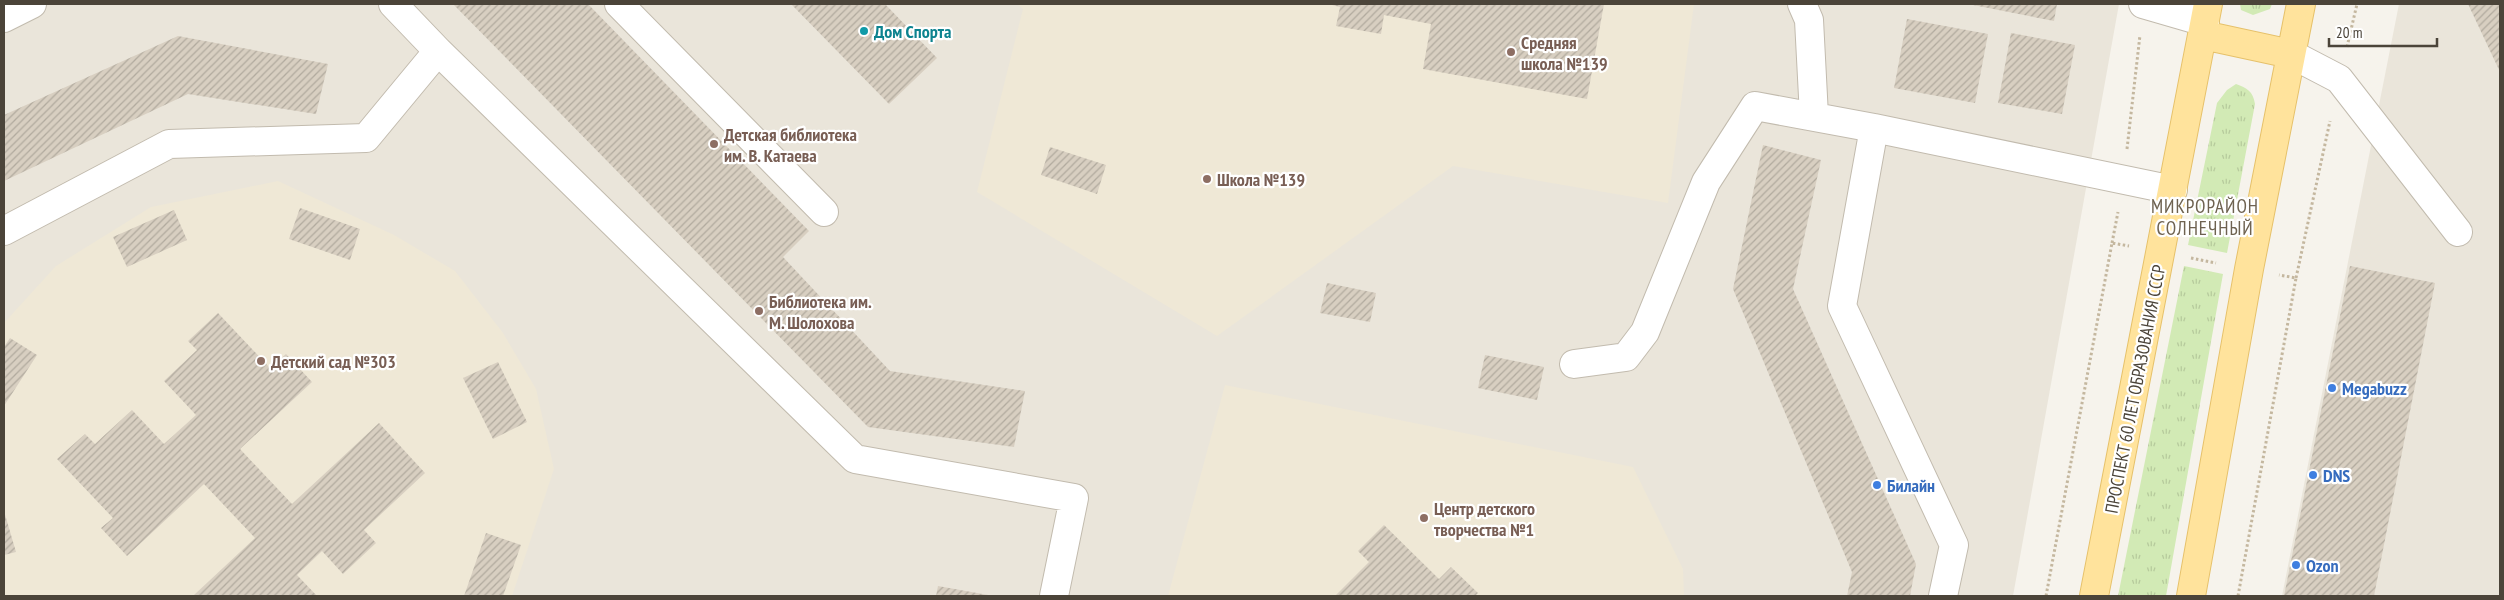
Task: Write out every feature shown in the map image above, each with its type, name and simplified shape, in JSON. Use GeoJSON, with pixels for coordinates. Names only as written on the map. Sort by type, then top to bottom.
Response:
{"type":"FeatureCollection","features":[{"type":"Feature","properties":{"kind":"main road"},"geometry":{"type":"LineString","coordinates":[[2191,596],[2249,269],[2301,4]]}},
{"type":"Feature","properties":{"kind":"main road"},"geometry":{"type":"LineString","coordinates":[[2205,20],[2291,54]]}},
{"type":"Feature","properties":{"kind":"main road","name":"ПРОСПЕКТ 60 ЛЕТ ОБРАЗОВАНИЯ СССР"},"geometry":{"type":"LineString","coordinates":[[2094,596],[2205,20]]}},
{"type":"Feature","properties":{"kind":"lane"},"geometry":{"type":"LineString","coordinates":[[4,18],[32,4]]}},
{"type":"Feature","properties":{"kind":"lane"},"geometry":{"type":"LineString","coordinates":[[393,4],[855,458],[1074,498],[1054,596]]}},
{"type":"Feature","properties":{"kind":"lane"},"geometry":{"type":"LineString","coordinates":[[619,4],[824,212]]}},
{"type":"Feature","properties":{"kind":"lane"},"geometry":{"type":"LineString","coordinates":[[1802,4],[1809,20],[1814,116]]}},
{"type":"Feature","properties":{"kind":"lane"},"geometry":{"type":"LineString","coordinates":[[2143,4],[2205,20]]}},
{"type":"Feature","properties":{"kind":"lane"},"geometry":{"type":"LineString","coordinates":[[4,231],[169,144],[366,138],[438,50]]}},
{"type":"Feature","properties":{"kind":"lane"},"geometry":{"type":"LineString","coordinates":[[2291,54],[2339,79],[2458,232]]}},
{"type":"Feature","properties":{"kind":"lane"},"geometry":{"type":"LineString","coordinates":[[1574,364],[1626,357],[1645,332],[1706,182],[1756,106],[1874,128],[2173,190]]}},
{"type":"Feature","properties":{"kind":"lane"},"geometry":{"type":"LineString","coordinates":[[1874,128],[1842,306],[1954,545],[1943,596]]}},
{"type":"Feature","properties":{"kind":"path"},"geometry":{"type":"LineString","coordinates":[[2238,596],[2296,278],[2339,79],[2358,4]]}},
{"type":"Feature","properties":{"kind":"path"},"geometry":{"type":"LineString","coordinates":[[2046,596],[2124,179],[2140,33]]}},
{"type":"Feature","properties":{"kind":"path"},"geometry":{"type":"LineString","coordinates":[[2112,243],[2136,247]]}},
{"type":"Feature","properties":{"kind":"path"},"geometry":{"type":"LineString","coordinates":[[2186,257],[2224,264]]}},
{"type":"Feature","properties":{"kind":"path"},"geometry":{"type":"LineString","coordinates":[[2278,275],[2296,278]]}},
{"type":"Feature","properties":{"kind":"shaded area"},"geometry":{"type":"Polygon","coordinates":[[[4,4],[2119,4],[2013,596],[4,596],[4,4]]]}},
{"type":"Feature","properties":{"kind":"shaded area","name":"Школа №139"},"geometry":{"type":"Polygon","coordinates":[[[1017,4],[1694,4],[1668,203],[1453,166],[1217,336],[977,192],[1023,9],[1017,4]]]}},
{"type":"Feature","properties":{"kind":"shaded area"},"geometry":{"type":"Polygon","coordinates":[[[2399,4],[2500,4],[2500,596],[2282,596],[2399,4]]]}},
{"type":"Feature","properties":{"kind":"shaded area","name":"Детский сад №303"},"geometry":{"type":"Polygon","coordinates":[[[278,181],[394,235],[455,271],[503,333],[536,389],[554,469],[512,596],[4,596],[4,323],[56,266],[151,207],[278,181]]]}},
{"type":"Feature","properties":{"kind":"shaded area","name":"Центр детского творчества №1"},"geometry":{"type":"Polygon","coordinates":[[[1225,385],[1633,467],[1683,569],[1684,596],[1168,596],[1225,385]]]}},
{"type":"Feature","properties":{"kind":"green space"},"geometry":{"type":"Polygon","coordinates":[[[2240,4],[2272,4],[2270,9],[2253,15],[2241,10],[2240,4]]]}},
{"type":"Feature","properties":{"kind":"green space"},"geometry":{"type":"Polygon","coordinates":[[[2236,84],[2249,91],[2253,96],[2255,104],[2227,253],[2188,245],[2217,103],[2227,90],[2236,84]]]}},
{"type":"Feature","properties":{"kind":"green space"},"geometry":{"type":"Polygon","coordinates":[[[2184,266],[2223,274],[2166,596],[2118,596],[2184,266]]]}},
{"type":"Feature","properties":{"kind":"building"},"geometry":{"type":"Polygon","coordinates":[[[453,4],[588,4],[809,231],[783,257],[890,371],[1025,391],[1014,447],[868,427],[453,4]]]}},
{"type":"Feature","properties":{"kind":"building","name":"Дом Спорта"},"geometry":{"type":"Polygon","coordinates":[[[791,4],[885,4],[937,58],[889,104],[791,4]]]}},
{"type":"Feature","properties":{"kind":"building","name":"Средняя школа №139"},"geometry":{"type":"Polygon","coordinates":[[[1328,4],[1604,4],[1587,99],[1423,69],[1431,24],[1384,15],[1381,34],[1336,26],[1340,7],[1328,4]]]}},
{"type":"Feature","properties":{"kind":"building"},"geometry":{"type":"Polygon","coordinates":[[[1968,4],[2057,4],[2054,21],[1968,4]]]}},
{"type":"Feature","properties":{"kind":"building"},"geometry":{"type":"Polygon","coordinates":[[[2468,4],[2500,4],[2500,72],[2468,4]]]}},
{"type":"Feature","properties":{"kind":"building"},"geometry":{"type":"Polygon","coordinates":[[[1907,19],[1988,34],[1975,103],[1894,88],[1907,19]]]}},
{"type":"Feature","properties":{"kind":"building"},"geometry":{"type":"Polygon","coordinates":[[[2011,33],[2075,45],[2062,114],[1998,103],[2011,33]]]}},
{"type":"Feature","properties":{"kind":"building"},"geometry":{"type":"Polygon","coordinates":[[[178,36],[328,64],[316,114],[188,94],[4,181],[4,115],[178,36]]]}},
{"type":"Feature","properties":{"kind":"building"},"geometry":{"type":"Polygon","coordinates":[[[1763,145],[1821,160],[1793,289],[1916,564],[1910,596],[1847,596],[1852,572],[1733,289],[1763,145]]]}},
{"type":"Feature","properties":{"kind":"building"},"geometry":{"type":"Polygon","coordinates":[[[1050,147],[1106,165],[1097,194],[1041,175],[1050,147]]]}},
{"type":"Feature","properties":{"kind":"building"},"geometry":{"type":"Polygon","coordinates":[[[300,208],[360,229],[350,260],[289,239],[300,208]]]}},
{"type":"Feature","properties":{"kind":"building"},"geometry":{"type":"Polygon","coordinates":[[[174,210],[187,240],[127,267],[113,237],[174,210]]]}},
{"type":"Feature","properties":{"kind":"building"},"geometry":{"type":"Polygon","coordinates":[[[2350,266],[2435,283],[2374,596],[2284,596],[2350,266]]]}},
{"type":"Feature","properties":{"kind":"building"},"geometry":{"type":"Polygon","coordinates":[[[1327,283],[1376,293],[1370,322],[1320,313],[1327,283]]]}},
{"type":"Feature","properties":{"kind":"building"},"geometry":{"type":"Polygon","coordinates":[[[218,313],[270,368],[286,354],[312,382],[240,449],[292,504],[379,423],[425,473],[364,530],[376,543],[343,574],[322,551],[297,575],[317,596],[193,596],[255,538],[204,484],[127,556],[101,528],[113,518],[57,459],[85,434],[95,444],[132,410],[164,444],[196,415],[164,381],[197,350],[188,341],[218,313]]]}},
{"type":"Feature","properties":{"kind":"building"},"geometry":{"type":"Polygon","coordinates":[[[10,338],[37,355],[4,406],[4,347],[10,338]]]}},
{"type":"Feature","properties":{"kind":"building"},"geometry":{"type":"Polygon","coordinates":[[[1485,355],[1544,367],[1537,400],[1478,388],[1485,355]]]}},
{"type":"Feature","properties":{"kind":"building"},"geometry":{"type":"Polygon","coordinates":[[[498,362],[527,422],[493,439],[463,378],[498,362]]]}},
{"type":"Feature","properties":{"kind":"building"},"geometry":{"type":"Polygon","coordinates":[[[4,511],[16,552],[4,555],[4,511]]]}},
{"type":"Feature","properties":{"kind":"building","name":"Центр детского творчества №1"},"geometry":{"type":"Polygon","coordinates":[[[1384,525],[1439,579],[1451,567],[1478,593],[1475,596],[1335,596],[1369,562],[1358,551],[1384,525]]]}},
{"type":"Feature","properties":{"kind":"building"},"geometry":{"type":"Polygon","coordinates":[[[486,533],[521,545],[503,596],[464,596],[486,533]]]}},
{"type":"Feature","properties":{"kind":"building"},"geometry":{"type":"Polygon","coordinates":[[[938,586],[988,595],[936,596],[938,586]]]}},
{"type":"Feature","properties":{"kind":"place","name":"Дом Спорта"},"geometry":{"type":"Point","coordinates":[864,31]}},
{"type":"Feature","properties":{"kind":"place","name":"Средняя школа №139"},"geometry":{"type":"Point","coordinates":[1511,52]}},
{"type":"Feature","properties":{"kind":"place","name":"Детская библиотека им. В. Катаева"},"geometry":{"type":"Point","coordinates":[714,144]}},
{"type":"Feature","properties":{"kind":"place","name":"Школа №139"},"geometry":{"type":"Point","coordinates":[1207,179]}},
{"type":"Feature","properties":{"kind":"place","name":"Библиотека им. М. Шолохова"},"geometry":{"type":"Point","coordinates":[759,311]}},
{"type":"Feature","properties":{"kind":"place","name":"Детский сад №303"},"geometry":{"type":"Point","coordinates":[261,361]}},
{"type":"Feature","properties":{"kind":"place","name":"Megabuzz"},"geometry":{"type":"Point","coordinates":[2332,388]}},
{"type":"Feature","properties":{"kind":"place","name":"DNS"},"geometry":{"type":"Point","coordinates":[2313,475]}},
{"type":"Feature","properties":{"kind":"place","name":"Билайн"},"geometry":{"type":"Point","coordinates":[1877,485]}},
{"type":"Feature","properties":{"kind":"place","name":"Центр детского творчества №1"},"geometry":{"type":"Point","coordinates":[1424,518]}},
{"type":"Feature","properties":{"kind":"place","name":"Ozon"},"geometry":{"type":"Point","coordinates":[2296,565]}},
{"type":"Feature","properties":{"kind":"district","name":"МИКРОРАЙОН СОЛНЕЧНЫЙ"},"geometry":{"type":"Point","coordinates":[2205,217]}}]}
